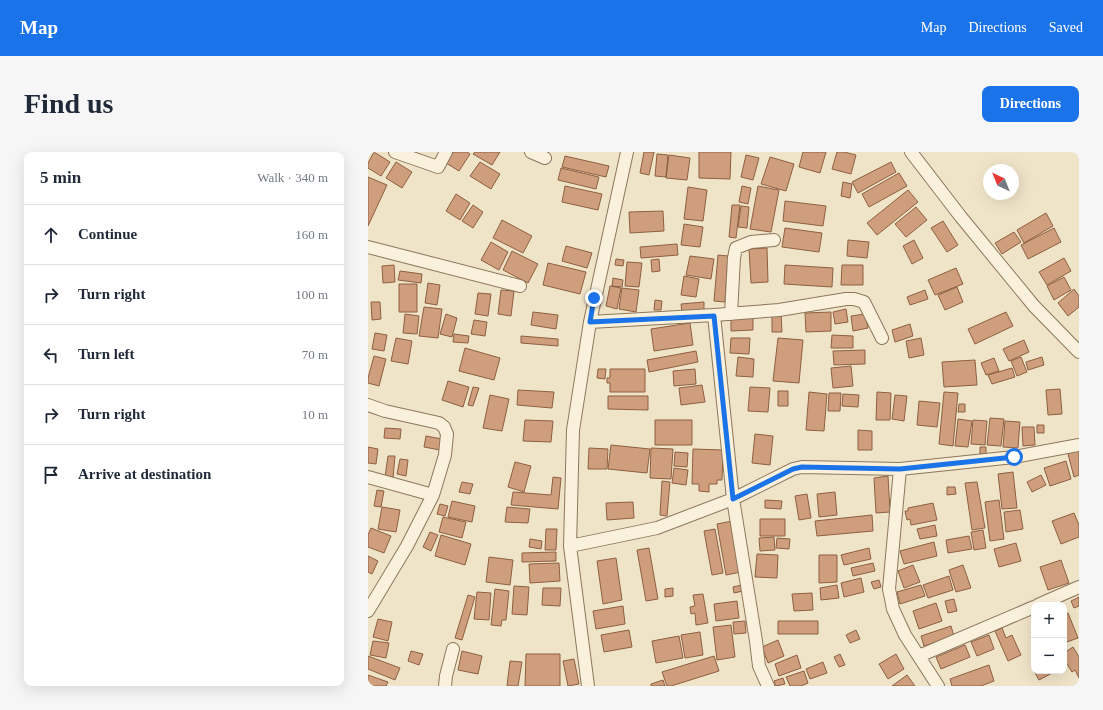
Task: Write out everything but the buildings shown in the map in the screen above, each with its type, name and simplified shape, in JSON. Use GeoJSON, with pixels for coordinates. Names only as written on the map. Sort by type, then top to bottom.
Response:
{"type":"FeatureCollection","features":[{"type":"Feature","properties":{"kind":"street"},"geometry":{"type":"LineString","coordinates":[[395,152],[438,167],[446,152]]}},
{"type":"Feature","properties":{"kind":"street"},"geometry":{"type":"LineString","coordinates":[[531,152],[545,158]]}},
{"type":"Feature","properties":{"kind":"street"},"geometry":{"type":"LineString","coordinates":[[588,686],[570,546],[573,430],[590,322],[627,152]]}},
{"type":"Feature","properties":{"kind":"street"},"geometry":{"type":"LineString","coordinates":[[911,152],[961,217],[1034,306],[1079,352]]}},
{"type":"Feature","properties":{"kind":"street"},"geometry":{"type":"LineString","coordinates":[[732,314],[734,258],[736,248],[751,242],[774,240]]}},
{"type":"Feature","properties":{"kind":"street"},"geometry":{"type":"LineString","coordinates":[[368,247],[520,286]]}},
{"type":"Feature","properties":{"kind":"street"},"geometry":{"type":"LineString","coordinates":[[590,322],[714,316],[779,310],[854,298],[864,302],[882,338]]}},
{"type":"Feature","properties":{"kind":"street"},"geometry":{"type":"LineString","coordinates":[[714,316],[733,499],[759,666],[768,686]]}},
{"type":"Feature","properties":{"kind":"street"},"geometry":{"type":"LineString","coordinates":[[368,405],[385,411],[430,420],[444,427],[447,434],[445,455],[433,495],[406,546],[368,611]]}},
{"type":"Feature","properties":{"kind":"street"},"geometry":{"type":"LineString","coordinates":[[570,546],[658,528],[733,499],[793,469],[802,467],[900,469],[1014,457],[1079,445]]}},
{"type":"Feature","properties":{"kind":"street"},"geometry":{"type":"LineString","coordinates":[[900,469],[890,589],[893,609],[905,635],[938,686]]}},
{"type":"Feature","properties":{"kind":"street"},"geometry":{"type":"LineString","coordinates":[[368,477],[433,495]]}},
{"type":"Feature","properties":{"kind":"street"},"geometry":{"type":"LineString","coordinates":[[1045,602],[1079,587]]}},
{"type":"Feature","properties":{"kind":"street"},"geometry":{"type":"LineString","coordinates":[[919,656],[1031,608]]}},
{"type":"Feature","properties":{"kind":"street"},"geometry":{"type":"LineString","coordinates":[[445,686],[453,650]]}},
{"type":"Feature","properties":{"kind":"route"},"geometry":{"type":"LineString","coordinates":[[594,298],[590,322],[714,316],[733,499],[793,469],[802,467],[900,469],[1014,457]]}}]}
